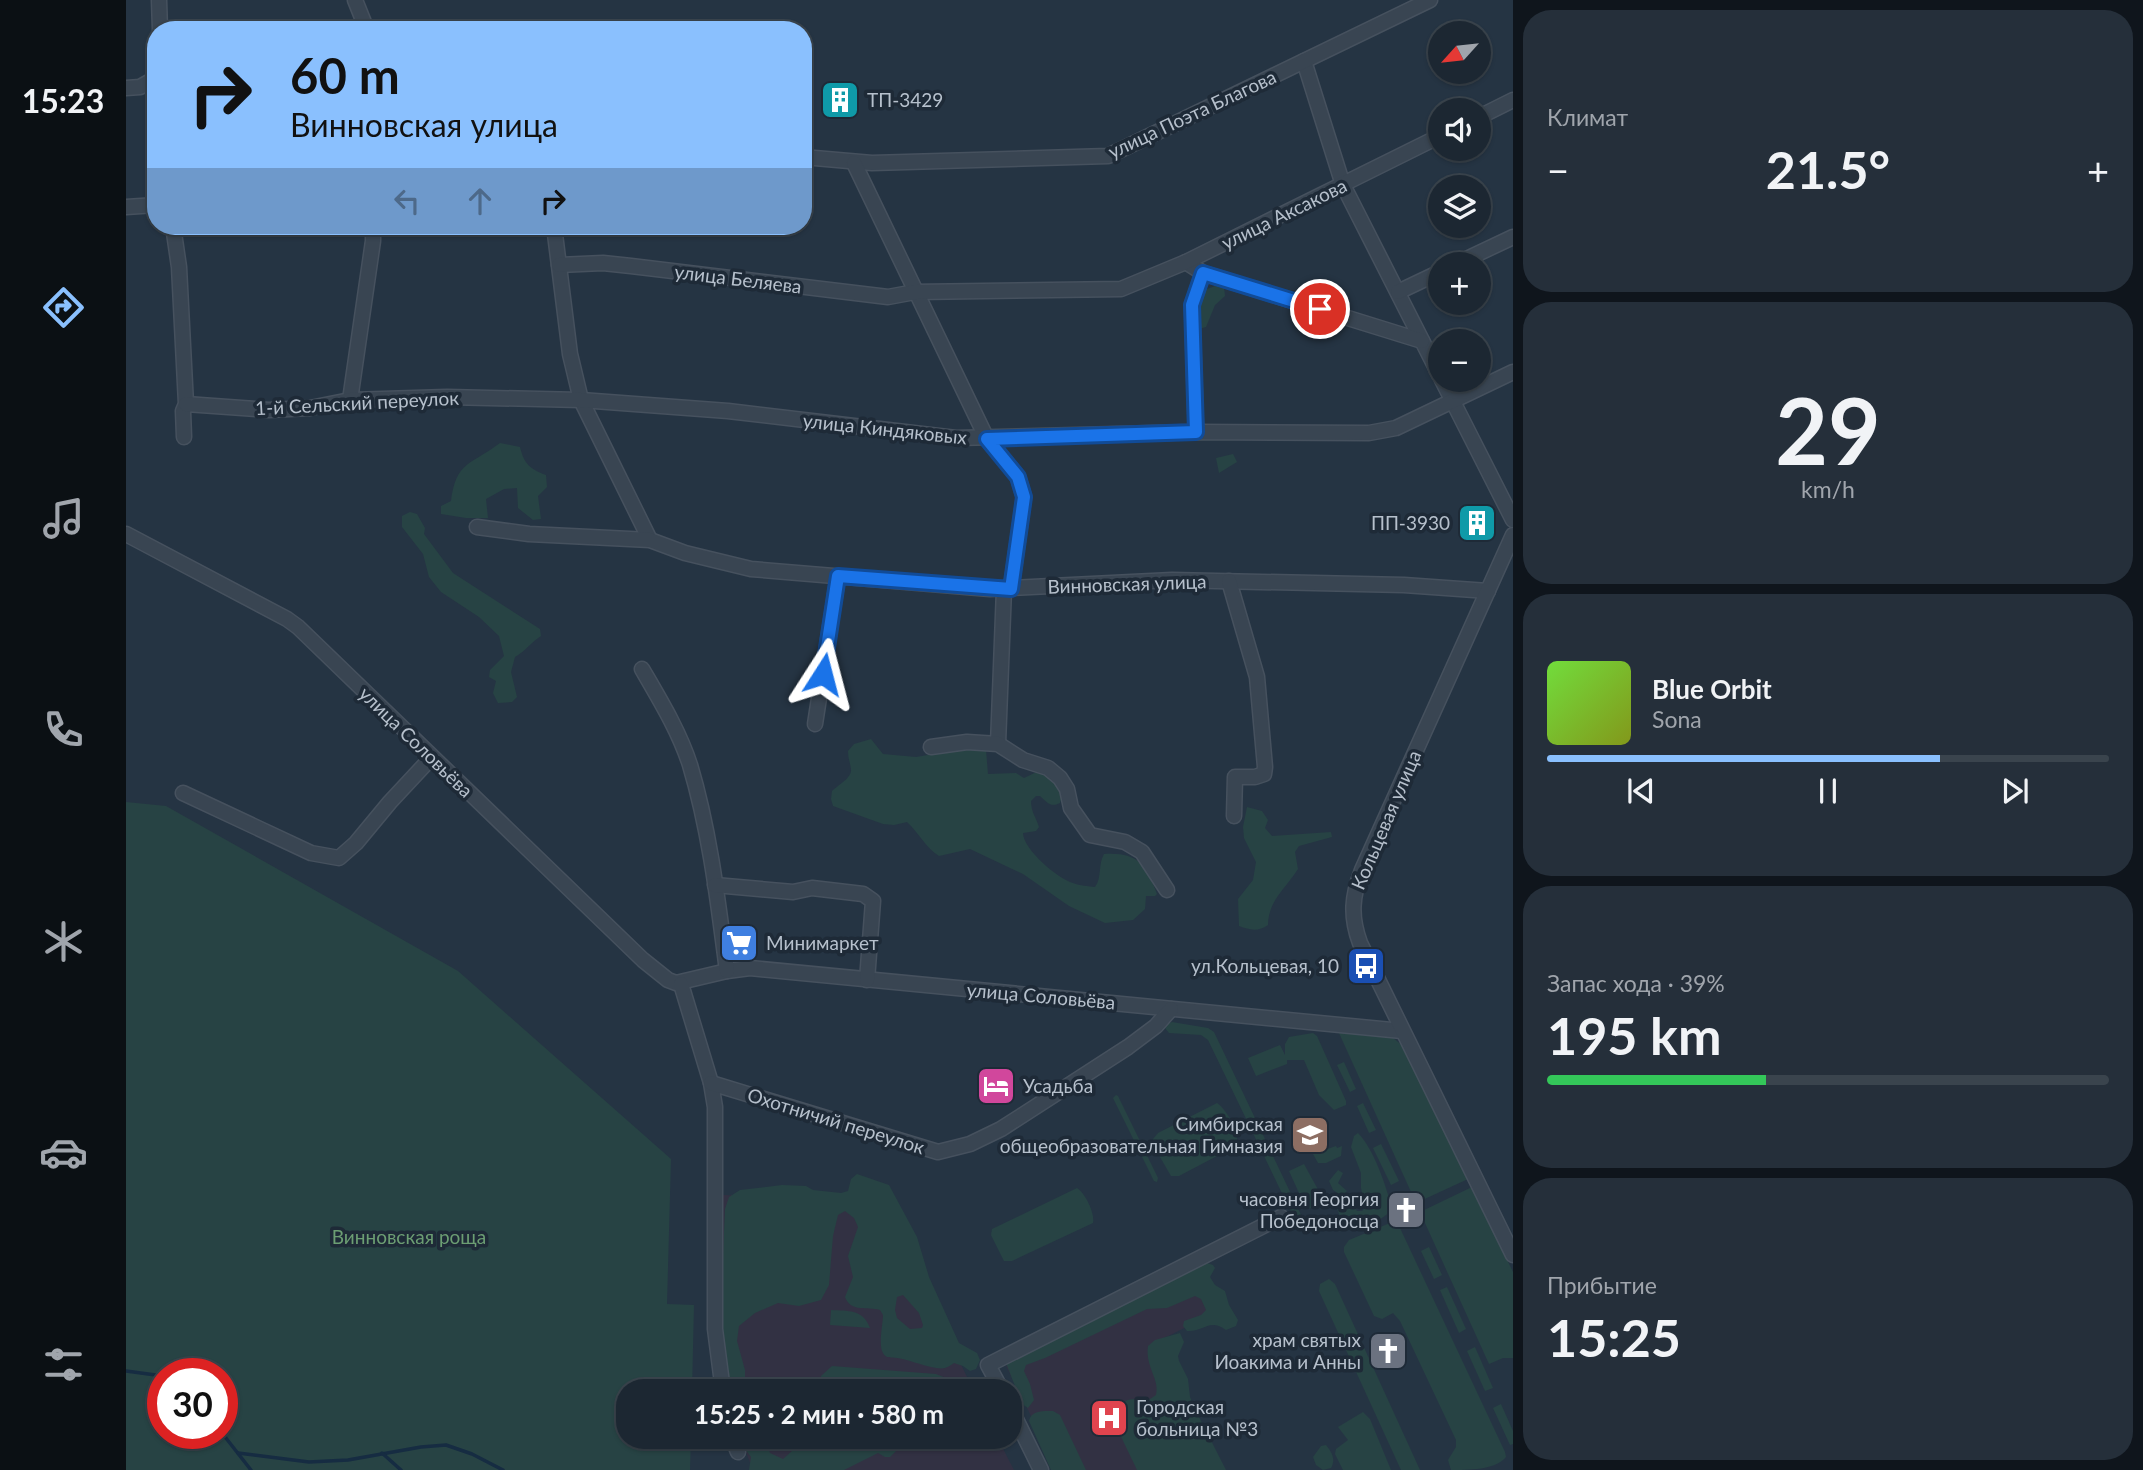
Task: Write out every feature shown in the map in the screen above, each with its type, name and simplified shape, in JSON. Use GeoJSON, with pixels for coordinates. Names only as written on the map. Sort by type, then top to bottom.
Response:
{"type":"FeatureCollection","features":[{"type":"Feature","properties":{"kind":"street"},"geometry":{"type":"LineString","coordinates":[[159,0],[160,21]]}},
{"type":"Feature","properties":{"kind":"street"},"geometry":{"type":"LineString","coordinates":[[355,0],[363,21]]}},
{"type":"Feature","properties":{"kind":"street","name":"улица Поэта Благова"},"geometry":{"type":"LineString","coordinates":[[812,158],[854,163],[1108,156],[1430,0]]}},
{"type":"Feature","properties":{"kind":"street"},"geometry":{"type":"LineString","coordinates":[[1304,61],[1343,184],[1428,353]]}},
{"type":"Feature","properties":{"kind":"street"},"geometry":{"type":"LineString","coordinates":[[126,88],[140,87],[147,83]]}},
{"type":"Feature","properties":{"kind":"street"},"geometry":{"type":"LineString","coordinates":[[1491,111],[1513,100]]}},
{"type":"Feature","properties":{"kind":"street","name":"улица Аксакова"},"geometry":{"type":"LineString","coordinates":[[915,292],[1121,289],[1186,262],[1428,142]]}},
{"type":"Feature","properties":{"kind":"street"},"geometry":{"type":"LineString","coordinates":[[854,163],[987,439],[1018,477],[1024,497],[1007,589],[998,744]]}},
{"type":"Feature","properties":{"kind":"street"},"geometry":{"type":"LineString","coordinates":[[126,207],[147,206]]}},
{"type":"Feature","properties":{"kind":"street"},"geometry":{"type":"LineString","coordinates":[[174,235],[179,267],[186,404],[183,411],[184,437]]}},
{"type":"Feature","properties":{"kind":"street"},"geometry":{"type":"LineString","coordinates":[[350,400],[373,235]]}},
{"type":"Feature","properties":{"kind":"street"},"geometry":{"type":"LineString","coordinates":[[555,235],[569,354],[581,400],[650,540]]}},
{"type":"Feature","properties":{"kind":"street"},"geometry":{"type":"LineString","coordinates":[[1481,252],[1513,237]]}},
{"type":"Feature","properties":{"kind":"street"},"geometry":{"type":"LineString","coordinates":[[1186,262],[1203,273],[1422,341]]}},
{"type":"Feature","properties":{"kind":"street","name":"улица Беляева"},"geometry":{"type":"LineString","coordinates":[[559,265],[621,265],[888,297],[915,292]]}},
{"type":"Feature","properties":{"kind":"street"},"geometry":{"type":"LineString","coordinates":[[1196,432],[1192,305],[1203,273]]}},
{"type":"Feature","properties":{"kind":"street"},"geometry":{"type":"LineString","coordinates":[[1398,292],[1428,278]]}},
{"type":"Feature","properties":{"kind":"street","name":"улица Киндяковых"},"geometry":{"type":"LineString","coordinates":[[581,400],[729,411],[956,438],[1196,432],[1369,433],[1396,428],[1513,372]]}},
{"type":"Feature","properties":{"kind":"street"},"geometry":{"type":"LineString","coordinates":[[1448,392],[1513,520]]}},
{"type":"Feature","properties":{"kind":"street","name":"1-й Сельский переулок"},"geometry":{"type":"LineString","coordinates":[[186,404],[269,410],[310,408],[350,400],[447,397],[581,400]]}},
{"type":"Feature","properties":{"kind":"street","name":"Винновская улица"},"geometry":{"type":"LineString","coordinates":[[477,527],[529,534],[650,540],[685,553],[751,569],[1007,589],[1090,582],[1229,581],[1404,585],[1488,591]]}},
{"type":"Feature","properties":{"kind":"street","name":"улица Соловьёва"},"geometry":{"type":"LineString","coordinates":[[126,534],[287,619],[312,640],[643,960],[668,980],[681,984],[727,971],[750,968],[1402,1031]]}},
{"type":"Feature","properties":{"kind":"street","name":"Кольцевая улица"},"geometry":{"type":"LineString","coordinates":[[1513,536],[1355,888],[1352,908],[1353,925],[1402,1031],[1513,1255]]}},
{"type":"Feature","properties":{"kind":"street"},"geometry":{"type":"LineString","coordinates":[[815,724],[838,576]]}},
{"type":"Feature","properties":{"kind":"street"},"geometry":{"type":"LineString","coordinates":[[1229,581],[1257,677],[1265,767],[1264,774],[1235,777],[1234,816]]}},
{"type":"Feature","properties":{"kind":"street"},"geometry":{"type":"LineString","coordinates":[[642,669],[676,730],[689,764],[715,885],[727,971]]}},
{"type":"Feature","properties":{"kind":"street"},"geometry":{"type":"LineString","coordinates":[[931,747],[967,742],[998,744],[1023,760],[1048,768],[1060,778],[1067,789],[1071,808],[1090,835],[1125,842],[1142,852],[1167,890]]}},
{"type":"Feature","properties":{"kind":"street"},"geometry":{"type":"LineString","coordinates":[[183,793],[312,853],[339,858],[356,843],[432,757]]}},
{"type":"Feature","properties":{"kind":"street"},"geometry":{"type":"LineString","coordinates":[[715,885],[793,892],[812,888],[863,894],[873,901],[867,980]]}},
{"type":"Feature","properties":{"kind":"street"},"geometry":{"type":"LineString","coordinates":[[681,984],[711,1083],[715,1107],[715,1329],[721,1379]]}},
{"type":"Feature","properties":{"kind":"street","name":"Охотничий переулок"},"geometry":{"type":"LineString","coordinates":[[711,1083],[937,1152],[970,1144],[1001,1129],[1128,1047],[1156,1026],[1171,1009]]}},
{"type":"Feature","properties":{"kind":"street"},"geometry":{"type":"LineString","coordinates":[[996,1379],[988,1365],[1281,1217]]}},
{"type":"Feature","properties":{"kind":"street"},"geometry":{"type":"LineString","coordinates":[[1022,1431],[1041,1470]]}},
{"type":"Feature","properties":{"kind":"shaded area"},"geometry":{"type":"Polygon","coordinates":[[[721,1195],[879,1198],[968,1379],[729,1379],[722,1314],[721,1195]]]}},
{"type":"Feature","properties":{"kind":"shaded area","name":"Городская больница №3"},"geometry":{"type":"Polygon","coordinates":[[[1199,1271],[1219,1311],[1150,1345],[1212,1470],[1058,1470],[1022,1398],[1022,1379],[1012,1379],[1006,1366],[1199,1271]]]}},
{"type":"Feature","properties":{"kind":"shaded area"},"geometry":{"type":"Polygon","coordinates":[[[745,1449],[1003,1449],[1014,1470],[753,1470],[745,1449]]]}},
{"type":"Feature","properties":{"kind":"green space"},"geometry":{"type":"Polygon","coordinates":[[[1218,285],[1224,287],[1225,296],[1215,305],[1206,327],[1199,329],[1195,308],[1204,290],[1218,285]]]}},
{"type":"Feature","properties":{"kind":"green space"},"geometry":{"type":"Polygon","coordinates":[[[500,443],[520,447],[528,465],[546,475],[547,487],[538,496],[541,519],[533,520],[518,508],[517,488],[504,489],[486,499],[488,518],[441,514],[441,506],[451,501],[453,488],[461,471],[500,443]]]}},
{"type":"Feature","properties":{"kind":"green space"},"geometry":{"type":"Polygon","coordinates":[[[1233,454],[1237,462],[1219,473],[1216,458],[1233,454]]]}},
{"type":"Feature","properties":{"kind":"green space"},"geometry":{"type":"Polygon","coordinates":[[[410,512],[417,514],[425,528],[424,534],[453,573],[540,629],[541,636],[515,657],[511,672],[517,697],[512,702],[498,703],[493,693],[496,681],[489,677],[490,670],[504,656],[499,636],[479,617],[441,592],[429,577],[423,554],[402,527],[402,516],[410,512]]]}},
{"type":"Feature","properties":{"kind":"green space"},"geometry":{"type":"Polygon","coordinates":[[[871,739],[883,754],[916,757],[965,746],[986,750],[988,774],[1016,773],[1024,778],[1043,769],[1058,783],[1062,792],[1060,803],[1054,805],[1040,796],[1031,801],[1039,827],[1036,831],[1023,833],[1035,855],[1067,880],[1078,885],[1095,887],[1104,854],[1125,855],[1139,862],[1144,868],[1157,894],[1146,896],[1145,909],[1133,920],[1105,923],[1069,906],[1023,874],[970,849],[939,856],[907,822],[883,824],[833,806],[832,791],[851,772],[848,751],[854,744],[871,739]]]}},
{"type":"Feature","properties":{"kind":"green space","name":"Винновская роща"},"geometry":{"type":"Polygon","coordinates":[[[126,802],[166,806],[458,971],[671,1159],[667,1304],[694,1305],[692,1379],[616,1379],[616,1449],[691,1449],[690,1470],[126,1470],[126,802]]]}},
{"type":"Feature","properties":{"kind":"green space"},"geometry":{"type":"Polygon","coordinates":[[[1247,807],[1262,811],[1268,820],[1265,828],[1272,836],[1331,832],[1332,837],[1299,846],[1295,852],[1298,869],[1274,902],[1268,925],[1257,929],[1239,926],[1238,899],[1253,880],[1256,862],[1244,838],[1247,807]]]}},
{"type":"Feature","properties":{"kind":"green space"},"geometry":{"type":"Polygon","coordinates":[[[1172,1022],[1208,1028],[1214,1032],[1303,1219],[1296,1220],[1292,1214],[1208,1040],[1201,1035],[1169,1033],[1165,1028],[1172,1022]]]}},
{"type":"Feature","properties":{"kind":"green space"},"geometry":{"type":"Polygon","coordinates":[[[1341,1031],[1392,1037],[1404,1047],[1468,1179],[1416,1203],[1339,1033],[1341,1031]]]}},
{"type":"Feature","properties":{"kind":"green space"},"geometry":{"type":"Polygon","coordinates":[[[1313,1033],[1317,1036],[1346,1101],[1346,1105],[1334,1110],[1319,1095],[1304,1060],[1287,1060],[1287,1064],[1256,1076],[1248,1058],[1280,1045],[1285,1055],[1285,1044],[1289,1037],[1313,1033]]]}},
{"type":"Feature","properties":{"kind":"green space"},"geometry":{"type":"Polygon","coordinates":[[[1344,1062],[1356,1089],[1350,1092],[1337,1065],[1344,1062]]]}},
{"type":"Feature","properties":{"kind":"green space"},"geometry":{"type":"Polygon","coordinates":[[[1116,1095],[1158,1178],[1157,1182],[1154,1181],[1113,1098],[1116,1095]]]}},
{"type":"Feature","properties":{"kind":"green space"},"geometry":{"type":"Polygon","coordinates":[[[1217,1103],[1232,1123],[1237,1135],[1236,1146],[1179,1176],[1171,1176],[1153,1145],[1153,1139],[1158,1133],[1217,1103]]]}},
{"type":"Feature","properties":{"kind":"green space"},"geometry":{"type":"Polygon","coordinates":[[[1363,1103],[1376,1130],[1369,1133],[1357,1106],[1363,1103]]]}},
{"type":"Feature","properties":{"kind":"green space"},"geometry":{"type":"Polygon","coordinates":[[[1358,1133],[1374,1158],[1392,1208],[1380,1219],[1350,1230],[1345,1228],[1335,1204],[1336,1201],[1351,1201],[1357,1211],[1365,1208],[1361,1173],[1351,1147],[1354,1136],[1358,1133]]]}},
{"type":"Feature","properties":{"kind":"green space"},"geometry":{"type":"Polygon","coordinates":[[[1381,1144],[1399,1181],[1391,1185],[1373,1148],[1381,1144]]]}},
{"type":"Feature","properties":{"kind":"green space"},"geometry":{"type":"Polygon","coordinates":[[[1342,1146],[1341,1156],[1326,1163],[1318,1163],[1313,1154],[1342,1146]]]}},
{"type":"Feature","properties":{"kind":"green space"},"geometry":{"type":"Polygon","coordinates":[[[1304,1164],[1321,1195],[1320,1203],[1314,1208],[1304,1204],[1289,1171],[1304,1164]]]}},
{"type":"Feature","properties":{"kind":"green space"},"geometry":{"type":"Polygon","coordinates":[[[1338,1170],[1343,1173],[1338,1183],[1347,1191],[1342,1196],[1333,1190],[1329,1181],[1338,1170]]]}},
{"type":"Feature","properties":{"kind":"green space"},"geometry":{"type":"Polygon","coordinates":[[[857,1174],[889,1185],[917,1237],[929,1277],[959,1343],[977,1353],[980,1360],[976,1369],[970,1371],[954,1363],[945,1368],[935,1368],[884,1355],[881,1345],[883,1315],[880,1310],[855,1307],[845,1297],[853,1277],[848,1256],[858,1227],[854,1218],[845,1211],[838,1215],[833,1236],[829,1285],[821,1300],[799,1306],[778,1303],[755,1313],[739,1326],[737,1341],[745,1379],[725,1379],[720,1321],[725,1209],[729,1197],[740,1190],[782,1185],[806,1186],[813,1190],[841,1193],[848,1191],[851,1179],[857,1174]],[[903,1295],[897,1297],[897,1318],[910,1329],[922,1328],[919,1313],[903,1295]]]}},
{"type":"Feature","properties":{"kind":"green space"},"geometry":{"type":"Polygon","coordinates":[[[1472,1187],[1513,1272],[1513,1358],[1503,1358],[1489,1364],[1420,1212],[1472,1187]]]}},
{"type":"Feature","properties":{"kind":"green space"},"geometry":{"type":"Polygon","coordinates":[[[1077,1188],[1089,1204],[1093,1223],[1012,1261],[1004,1261],[991,1235],[992,1229],[1077,1188]]]}},
{"type":"Feature","properties":{"kind":"green space"},"geometry":{"type":"Polygon","coordinates":[[[1390,1223],[1400,1228],[1505,1452],[1506,1457],[1496,1465],[1451,1470],[1448,1460],[1456,1447],[1456,1440],[1400,1321],[1393,1313],[1382,1319],[1374,1316],[1344,1252],[1349,1240],[1390,1223]]]}},
{"type":"Feature","properties":{"kind":"green space"},"geometry":{"type":"Polygon","coordinates":[[[1429,1247],[1442,1275],[1434,1279],[1421,1251],[1429,1247]]]}},
{"type":"Feature","properties":{"kind":"green space"},"geometry":{"type":"Polygon","coordinates":[[[1207,1263],[1215,1268],[1210,1277],[1215,1285],[1225,1291],[1238,1320],[1236,1326],[1226,1330],[1210,1325],[1187,1331],[1183,1326],[1184,1321],[1201,1315],[1206,1310],[1201,1299],[1195,1296],[1167,1308],[1147,1309],[1026,1365],[1024,1371],[1034,1400],[1028,1408],[1022,1404],[1022,1379],[1012,1379],[1006,1363],[1207,1263]]]}},
{"type":"Feature","properties":{"kind":"green space"},"geometry":{"type":"Polygon","coordinates":[[[1329,1279],[1335,1284],[1420,1470],[1401,1470],[1319,1291],[1320,1284],[1329,1279]]]}},
{"type":"Feature","properties":{"kind":"green space"},"geometry":{"type":"Polygon","coordinates":[[[1447,1287],[1466,1329],[1459,1333],[1440,1290],[1447,1287]]]}},
{"type":"Feature","properties":{"kind":"green space"},"geometry":{"type":"Polygon","coordinates":[[[831,1310],[859,1314],[870,1328],[830,1325],[831,1310]]]}},
{"type":"Feature","properties":{"kind":"green space"},"geometry":{"type":"Polygon","coordinates":[[[1180,1333],[1184,1342],[1178,1356],[1188,1379],[1190,1397],[1226,1470],[1137,1470],[1113,1420],[1126,1401],[1147,1401],[1156,1395],[1148,1346],[1155,1340],[1180,1333]]]}},
{"type":"Feature","properties":{"kind":"green space"},"geometry":{"type":"Polygon","coordinates":[[[1475,1347],[1493,1388],[1485,1391],[1467,1351],[1475,1347]]]}},
{"type":"Feature","properties":{"kind":"green space"},"geometry":{"type":"Polygon","coordinates":[[[832,1366],[936,1374],[948,1379],[821,1379],[821,1376],[832,1366]]]}},
{"type":"Feature","properties":{"kind":"green space"},"geometry":{"type":"Polygon","coordinates":[[[1501,1404],[1513,1431],[1513,1444],[1510,1445],[1493,1408],[1501,1404]]]}},
{"type":"Feature","properties":{"kind":"green space"},"geometry":{"type":"Polygon","coordinates":[[[1053,1411],[1060,1415],[1086,1470],[1051,1470],[1029,1421],[1035,1413],[1053,1411]]]}},
{"type":"Feature","properties":{"kind":"green space"},"geometry":{"type":"Polygon","coordinates":[[[1363,1412],[1370,1419],[1391,1470],[1343,1470],[1335,1454],[1336,1449],[1348,1440],[1338,1427],[1363,1412]]]}},
{"type":"Feature","properties":{"kind":"green space"},"geometry":{"type":"Polygon","coordinates":[[[1326,1445],[1332,1453],[1333,1462],[1331,1468],[1323,1470],[1316,1465],[1313,1457],[1321,1446],[1326,1445]]]}},
{"type":"Feature","properties":{"kind":"green space"},"geometry":{"type":"Polygon","coordinates":[[[745,1449],[769,1449],[770,1453],[783,1459],[794,1449],[897,1450],[890,1457],[878,1453],[844,1470],[749,1470],[751,1457],[745,1449]]]}},
{"type":"Feature","properties":{"kind":"waterway"},"geometry":{"type":"LineString","coordinates":[[126,1371],[147,1374]]}},
{"type":"Feature","properties":{"kind":"waterway"},"geometry":{"type":"LineString","coordinates":[[238,1453],[309,1462],[348,1460],[446,1445],[472,1454],[503,1470]]}},
{"type":"Feature","properties":{"kind":"waterway"},"geometry":{"type":"LineString","coordinates":[[235,1449],[251,1470]]}},
{"type":"Feature","properties":{"kind":"waterway"},"geometry":{"type":"LineString","coordinates":[[382,1453],[401,1470]]}},
{"type":"Feature","properties":{"kind":"place","name":"ТП-3429"},"geometry":{"type":"Point","coordinates":[840,100]}},
{"type":"Feature","properties":{"kind":"place","name":"ПП-3930"},"geometry":{"type":"Point","coordinates":[1477,523]}},
{"type":"Feature","properties":{"kind":"place","name":"Минимаркет"},"geometry":{"type":"Point","coordinates":[739,943]}},
{"type":"Feature","properties":{"kind":"place","name":"ул.Кольцевая, 10"},"geometry":{"type":"Point","coordinates":[1366,966]}},
{"type":"Feature","properties":{"kind":"place","name":"Усадьба"},"geometry":{"type":"Point","coordinates":[996,1086]}},
{"type":"Feature","properties":{"kind":"place","name":"Симбирская общеобразовательная Гимназия"},"geometry":{"type":"Point","coordinates":[1310,1135]}},
{"type":"Feature","properties":{"kind":"place","name":"часовня Георгия Победоносца"},"geometry":{"type":"Point","coordinates":[1406,1210]}},
{"type":"Feature","properties":{"kind":"place","name":"храм святых Иоакима и Анны"},"geometry":{"type":"Point","coordinates":[1388,1351]}},
{"type":"Feature","properties":{"kind":"place","name":"Городская больница №3"},"geometry":{"type":"Point","coordinates":[1109,1418]}},
{"type":"Feature","properties":{"kind":"route"},"geometry":{"type":"LineString","coordinates":[[823,674],[838,576],[1011,589],[1024,497],[1018,477],[987,439],[1196,432],[1192,305],[1203,273],[1320,309]]}}]}
